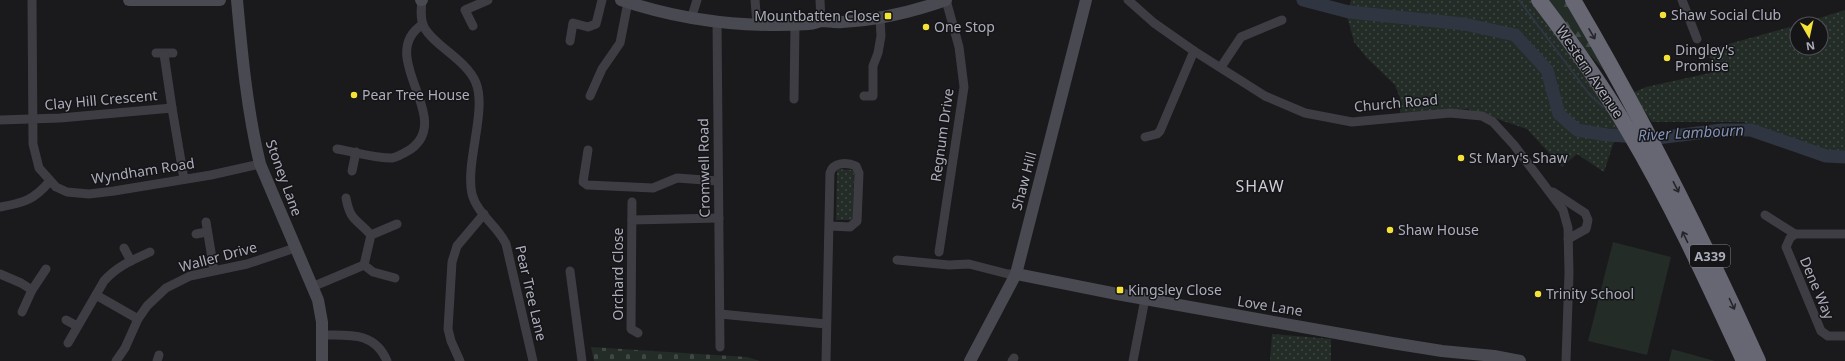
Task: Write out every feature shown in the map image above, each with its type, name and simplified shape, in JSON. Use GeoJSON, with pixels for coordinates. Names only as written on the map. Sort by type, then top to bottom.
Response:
{"type":"FeatureCollection","features":[{"type":"Feature","properties":{"kind":"highway","name":"Western Avenue"},"geometry":{"type":"LineString","coordinates":[[1539,0],[1574,47],[1628,130],[1651,154],[1700,236],[1758,361]]}},
{"type":"Feature","properties":{"kind":"highway","name":"Western Avenue"},"geometry":{"type":"LineString","coordinates":[[1573,0],[1644,125],[1651,154],[1685,236],[1744,361]]}},
{"type":"Feature","properties":{"kind":"street","name":"Wyndham Road"},"geometry":{"type":"LineString","coordinates":[[32,0],[34,157],[39,168],[49,182],[67,192],[89,194],[211,175],[260,164]]}},
{"type":"Feature","properties":{"kind":"street"},"geometry":{"type":"LineString","coordinates":[[129,0],[220,0]]}},
{"type":"Feature","properties":{"kind":"street","name":"Stoney Lane"},"geometry":{"type":"LineString","coordinates":[[237,0],[246,94],[260,164],[318,300],[323,335],[322,361]]}},
{"type":"Feature","properties":{"kind":"street"},"geometry":{"type":"LineString","coordinates":[[337,149],[394,158],[417,144],[424,131],[423,113],[406,56],[407,44],[413,30],[423,24],[422,0]]}},
{"type":"Feature","properties":{"kind":"street"},"geometry":{"type":"LineString","coordinates":[[472,26],[465,10],[488,0]]}},
{"type":"Feature","properties":{"kind":"street"},"geometry":{"type":"LineString","coordinates":[[570,41],[573,23],[588,27],[596,24],[602,0]]}},
{"type":"Feature","properties":{"kind":"street"},"geometry":{"type":"LineString","coordinates":[[691,19],[697,0]]}},
{"type":"Feature","properties":{"kind":"street"},"geometry":{"type":"LineString","coordinates":[[755,0],[757,24]]}},
{"type":"Feature","properties":{"kind":"street"},"geometry":{"type":"LineString","coordinates":[[820,0],[821,22]]}},
{"type":"Feature","properties":{"kind":"street"},"geometry":{"type":"LineString","coordinates":[[590,96],[602,69],[620,42],[624,1],[668,15],[691,19],[716,22],[795,25],[880,18],[909,12],[946,0]]}},
{"type":"Feature","properties":{"kind":"street","name":"Regnum Drive"},"geometry":{"type":"LineString","coordinates":[[938,252],[964,87],[959,48],[946,0]]}},
{"type":"Feature","properties":{"kind":"street","name":"Shaw Hill"},"geometry":{"type":"LineString","coordinates":[[970,361],[1016,274],[1086,0]]}},
{"type":"Feature","properties":{"kind":"street","name":"Church Road"},"geometry":{"type":"LineString","coordinates":[[1128,0],[1154,23],[1194,51],[1265,96],[1305,113],[1352,122],[1450,113],[1482,116],[1502,130],[1563,210],[1568,228],[1569,273],[1566,361]]}},
{"type":"Feature","properties":{"kind":"street"},"geometry":{"type":"LineString","coordinates":[[1682,0],[1696,40]]}},
{"type":"Feature","properties":{"kind":"street"},"geometry":{"type":"LineString","coordinates":[[864,96],[873,96],[869,66],[878,53],[881,36],[880,18]]}},
{"type":"Feature","properties":{"kind":"street"},"geometry":{"type":"LineString","coordinates":[[1220,67],[1241,37],[1282,20]]}},
{"type":"Feature","properties":{"kind":"street","name":"Cromwell Road"},"geometry":{"type":"LineString","coordinates":[[716,22],[720,347]]}},
{"type":"Feature","properties":{"kind":"street","name":"Pear Tree Lane"},"geometry":{"type":"LineString","coordinates":[[423,24],[428,32],[469,72],[478,88],[472,190],[474,199],[484,214],[497,228],[506,244],[532,361]]}},
{"type":"Feature","properties":{"kind":"street"},"geometry":{"type":"LineString","coordinates":[[794,99],[795,25]]}},
{"type":"Feature","properties":{"kind":"street"},"geometry":{"type":"LineString","coordinates":[[1145,137],[1157,134],[1160,131],[1194,51]]}},
{"type":"Feature","properties":{"kind":"street"},"geometry":{"type":"LineString","coordinates":[[164,53],[172,108]]}},
{"type":"Feature","properties":{"kind":"street","name":"Clay Hill Crescent"},"geometry":{"type":"LineString","coordinates":[[0,120],[33,120],[172,108],[184,179]]}},
{"type":"Feature","properties":{"kind":"street"},"geometry":{"type":"LineString","coordinates":[[588,150],[583,182],[587,185],[653,188],[677,178],[718,181]]}},
{"type":"Feature","properties":{"kind":"street"},"geometry":{"type":"LineString","coordinates":[[352,171],[356,152]]}},
{"type":"Feature","properties":{"kind":"street"},"geometry":{"type":"LineString","coordinates":[[826,361],[826,324],[832,169],[837,165],[852,164],[856,166],[859,173],[857,221],[850,227],[830,226]]}},
{"type":"Feature","properties":{"kind":"street"},"geometry":{"type":"LineString","coordinates":[[0,207],[23,202],[36,197],[49,182]]}},
{"type":"Feature","properties":{"kind":"street","name":"Church Road"},"geometry":{"type":"LineString","coordinates":[[1546,189],[1585,213],[1588,220],[1586,229],[1568,239]]}},
{"type":"Feature","properties":{"kind":"street"},"geometry":{"type":"LineString","coordinates":[[346,198],[349,212],[352,217],[371,235]]}},
{"type":"Feature","properties":{"kind":"street","name":"Orchard Close"},"geometry":{"type":"LineString","coordinates":[[632,202],[632,332]]}},
{"type":"Feature","properties":{"kind":"street"},"geometry":{"type":"LineString","coordinates":[[460,361],[451,341],[448,329],[452,262],[457,246],[484,214]]}},
{"type":"Feature","properties":{"kind":"street"},"geometry":{"type":"LineString","coordinates":[[1765,215],[1795,234]]}},
{"type":"Feature","properties":{"kind":"street","name":"Orchard Close"},"geometry":{"type":"LineString","coordinates":[[632,220],[719,218]]}},
{"type":"Feature","properties":{"kind":"street"},"geometry":{"type":"LineString","coordinates":[[206,222],[214,270]]}},
{"type":"Feature","properties":{"kind":"street"},"geometry":{"type":"LineString","coordinates":[[371,235],[396,224]]}},
{"type":"Feature","properties":{"kind":"street"},"geometry":{"type":"LineString","coordinates":[[196,234],[207,232]]}},
{"type":"Feature","properties":{"kind":"street","name":"Dene Way"},"geometry":{"type":"LineString","coordinates":[[1845,234],[1795,234],[1787,243],[1787,252],[1819,328],[1825,335],[1845,336]]}},
{"type":"Feature","properties":{"kind":"street"},"geometry":{"type":"LineString","coordinates":[[364,265],[371,235]]}},
{"type":"Feature","properties":{"kind":"street"},"geometry":{"type":"LineString","coordinates":[[124,248],[131,261]]}},
{"type":"Feature","properties":{"kind":"street","name":"Waller Drive"},"geometry":{"type":"LineString","coordinates":[[116,361],[125,348],[138,319],[147,306],[166,288],[190,276],[247,264],[295,248]]}},
{"type":"Feature","properties":{"kind":"street"},"geometry":{"type":"LineString","coordinates":[[68,343],[96,295],[112,272],[150,252]]}},
{"type":"Feature","properties":{"kind":"street"},"geometry":{"type":"LineString","coordinates":[[898,260],[949,265],[969,264],[1008,274],[1016,274]]}},
{"type":"Feature","properties":{"kind":"street"},"geometry":{"type":"LineString","coordinates":[[364,265],[373,272],[395,278]]}},
{"type":"Feature","properties":{"kind":"street"},"geometry":{"type":"LineString","coordinates":[[312,287],[364,265]]}},
{"type":"Feature","properties":{"kind":"street"},"geometry":{"type":"LineString","coordinates":[[22,312],[32,290],[46,269]]}},
{"type":"Feature","properties":{"kind":"street"},"geometry":{"type":"LineString","coordinates":[[570,271],[582,361]]}},
{"type":"Feature","properties":{"kind":"street"},"geometry":{"type":"LineString","coordinates":[[0,274],[21,283],[32,290]]}},
{"type":"Feature","properties":{"kind":"street","name":"Love Lane"},"geometry":{"type":"LineString","coordinates":[[1016,274],[1145,299],[1414,347],[1458,357],[1494,356],[1520,361]]}},
{"type":"Feature","properties":{"kind":"street"},"geometry":{"type":"LineString","coordinates":[[96,295],[138,319]]}},
{"type":"Feature","properties":{"kind":"street"},"geometry":{"type":"LineString","coordinates":[[1133,361],[1145,299]]}},
{"type":"Feature","properties":{"kind":"street"},"geometry":{"type":"LineString","coordinates":[[720,314],[826,324]]}},
{"type":"Feature","properties":{"kind":"street"},"geometry":{"type":"LineString","coordinates":[[66,320],[77,326]]}},
{"type":"Feature","properties":{"kind":"street"},"geometry":{"type":"LineString","coordinates":[[323,335],[347,335],[366,338],[378,346],[387,361]]}},
{"type":"Feature","properties":{"kind":"green space"},"geometry":{"type":"Polygon","coordinates":[[[1351,0],[1532,0],[1619,126],[1604,172],[1577,154],[1562,167],[1527,129],[1468,109],[1400,113],[1400,98],[1395,85],[1367,58],[1354,42],[1347,16],[1351,0]]]}},
{"type":"Feature","properties":{"kind":"green space"},"geometry":{"type":"Polygon","coordinates":[[[1546,0],[1569,0],[1610,77],[1577,41],[1546,0]]]}},
{"type":"Feature","properties":{"kind":"green space"},"geometry":{"type":"Polygon","coordinates":[[[1845,10],[1845,154],[1827,154],[1811,145],[1743,122],[1652,122],[1632,93],[1646,87],[1710,73],[1714,68],[1707,50],[1789,27],[1789,56],[1829,56],[1829,16],[1826,16],[1845,10]]]}},
{"type":"Feature","properties":{"kind":"green space"},"geometry":{"type":"Polygon","coordinates":[[[837,169],[854,170],[853,220],[836,220],[837,169]]]}},
{"type":"Feature","properties":{"kind":"green space"},"geometry":{"type":"Polygon","coordinates":[[[1613,242],[1671,257],[1647,355],[1588,341],[1613,242]]]}},
{"type":"Feature","properties":{"kind":"green space"},"geometry":{"type":"Polygon","coordinates":[[[1272,334],[1331,339],[1331,361],[1270,361],[1272,334]]]}},
{"type":"Feature","properties":{"kind":"green space"},"geometry":{"type":"Polygon","coordinates":[[[591,347],[747,357],[760,361],[594,361],[591,347]]]}},
{"type":"Feature","properties":{"kind":"green space"},"geometry":{"type":"Polygon","coordinates":[[[1672,349],[1715,361],[1669,361],[1672,349]]]}},
{"type":"Feature","properties":{"kind":"waterway","name":"River Lambourn"},"geometry":{"type":"LineString","coordinates":[[1303,0],[1349,12],[1464,24],[1515,35],[1547,70],[1559,114],[1577,130],[1607,135],[1657,138],[1722,130],[1751,130],[1826,156],[1845,157]]}},
{"type":"Feature","properties":{"kind":"waterway"},"geometry":{"type":"LineString","coordinates":[[1519,0],[1589,94],[1603,107],[1605,106]]}},
{"type":"Feature","properties":{"kind":"place","name":"Shaw Social Club"},"geometry":{"type":"Point","coordinates":[1663,15]}},
{"type":"Feature","properties":{"kind":"place","name":"Mountbatten Close"},"geometry":{"type":"Point","coordinates":[888,16]}},
{"type":"Feature","properties":{"kind":"place","name":"One Stop"},"geometry":{"type":"Point","coordinates":[926,27]}},
{"type":"Feature","properties":{"kind":"place","name":"Dingley's Promise"},"geometry":{"type":"Point","coordinates":[1667,58]}},
{"type":"Feature","properties":{"kind":"place","name":"Pear Tree House"},"geometry":{"type":"Point","coordinates":[354,95]}},
{"type":"Feature","properties":{"kind":"place","name":"St Mary's Shaw"},"geometry":{"type":"Point","coordinates":[1461,158]}},
{"type":"Feature","properties":{"kind":"place","name":"Shaw House"},"geometry":{"type":"Point","coordinates":[1390,230]}},
{"type":"Feature","properties":{"kind":"place","name":"Kingsley Close"},"geometry":{"type":"Point","coordinates":[1120,290]}},
{"type":"Feature","properties":{"kind":"place","name":"Trinity School"},"geometry":{"type":"Point","coordinates":[1538,294]}},
{"type":"Feature","properties":{"kind":"district","name":"SHAW"},"geometry":{"type":"Point","coordinates":[1260,186]}}]}
